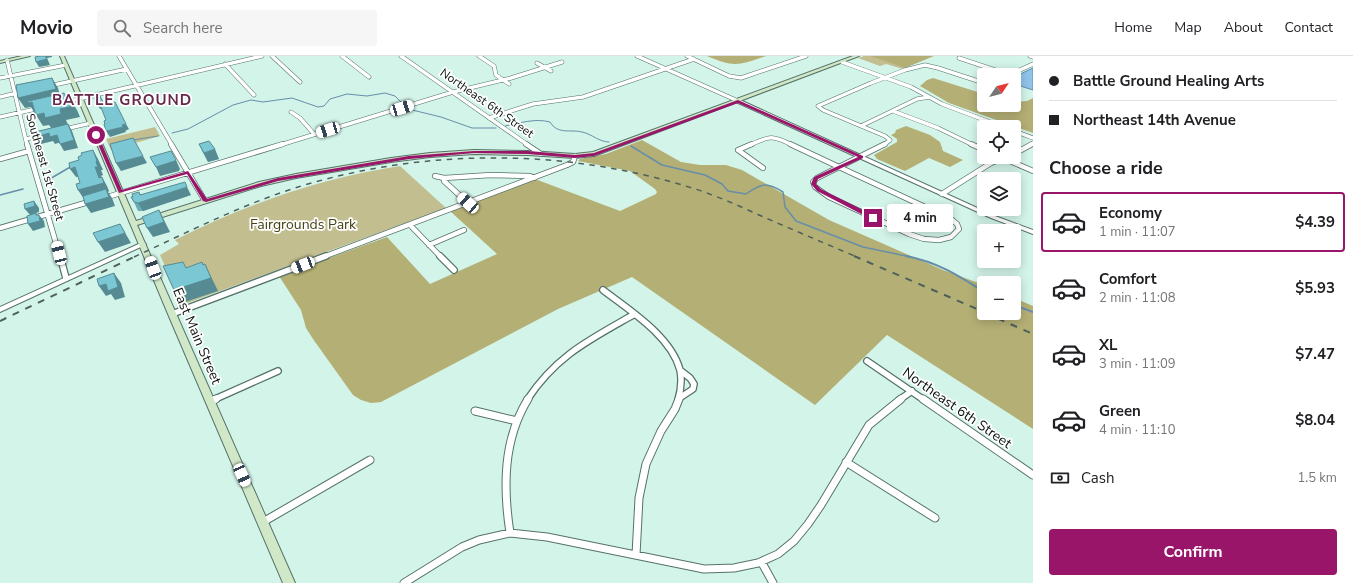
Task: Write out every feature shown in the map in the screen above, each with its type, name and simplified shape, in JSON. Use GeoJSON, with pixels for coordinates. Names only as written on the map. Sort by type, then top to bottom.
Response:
{"type":"FeatureCollection","features":[{"type":"Feature","properties":{"kind":"main road"},"geometry":{"type":"LineString","coordinates":[[0,62],[6,58],[28,56]]}},
{"type":"Feature","properties":{"kind":"main road","name":"East Main Street"},"geometry":{"type":"LineString","coordinates":[[62,56],[289,583]]}},
{"type":"Feature","properties":{"kind":"main road"},"geometry":{"type":"LineString","coordinates":[[134,224],[278,179],[403,158],[474,152],[575,156],[602,152],[857,56]]}},
{"type":"Feature","properties":{"kind":"street"},"geometry":{"type":"LineString","coordinates":[[119,56],[206,201]]}},
{"type":"Feature","properties":{"kind":"street"},"geometry":{"type":"LineString","coordinates":[[60,103],[262,56]]}},
{"type":"Feature","properties":{"kind":"street"},"geometry":{"type":"LineString","coordinates":[[272,56],[300,82]]}},
{"type":"Feature","properties":{"kind":"street"},"geometry":{"type":"LineString","coordinates":[[342,56],[369,77]]}},
{"type":"Feature","properties":{"kind":"street","name":"Northeast 6th Street"},"geometry":{"type":"LineString","coordinates":[[401,56],[541,154]]}},
{"type":"Feature","properties":{"kind":"street"},"geometry":{"type":"LineString","coordinates":[[479,56],[494,66],[496,75],[509,84]]}},
{"type":"Feature","properties":{"kind":"street"},"geometry":{"type":"LineString","coordinates":[[636,56],[942,194],[1033,232]]}},
{"type":"Feature","properties":{"kind":"street"},"geometry":{"type":"LineString","coordinates":[[687,56],[729,76],[739,78],[746,77],[806,56]]}},
{"type":"Feature","properties":{"kind":"street","name":"Southeast 1st Street"},"geometry":{"type":"LineString","coordinates":[[6,58],[29,151],[49,214],[66,278]]}},
{"type":"Feature","properties":{"kind":"street"},"geometry":{"type":"LineString","coordinates":[[959,58],[989,68]]}},
{"type":"Feature","properties":{"kind":"street"},"geometry":{"type":"LineString","coordinates":[[489,118],[533,104],[583,97],[694,59]]}},
{"type":"Feature","properties":{"kind":"street"},"geometry":{"type":"LineString","coordinates":[[0,228],[453,92],[502,80],[562,62]]}},
{"type":"Feature","properties":{"kind":"street"},"geometry":{"type":"LineString","coordinates":[[842,62],[911,87],[946,106],[984,120]]}},
{"type":"Feature","properties":{"kind":"street"},"geometry":{"type":"LineString","coordinates":[[226,64],[254,95]]}},
{"type":"Feature","properties":{"kind":"street"},"geometry":{"type":"LineString","coordinates":[[537,64],[551,71]]}},
{"type":"Feature","properties":{"kind":"street"},"geometry":{"type":"LineString","coordinates":[[1021,70],[1033,64]]}},
{"type":"Feature","properties":{"kind":"street"},"geometry":{"type":"LineString","coordinates":[[0,78],[66,65]]}},
{"type":"Feature","properties":{"kind":"street"},"geometry":{"type":"LineString","coordinates":[[763,168],[738,150],[767,137],[774,136],[840,166],[948,218],[957,224],[959,229],[957,232],[946,238],[932,240],[915,237],[900,231],[819,190],[814,184],[816,178],[840,166],[862,157],[890,140],[885,136],[819,107],[820,105],[897,73],[926,65],[977,81]]}},
{"type":"Feature","properties":{"kind":"street"},"geometry":{"type":"LineString","coordinates":[[45,87],[127,69]]}},
{"type":"Feature","properties":{"kind":"street"},"geometry":{"type":"LineString","coordinates":[[0,97],[21,92]]}},
{"type":"Feature","properties":{"kind":"street"},"geometry":{"type":"LineString","coordinates":[[861,126],[919,99],[929,97]]}},
{"type":"Feature","properties":{"kind":"street"},"geometry":{"type":"LineString","coordinates":[[0,117],[46,106]]}},
{"type":"Feature","properties":{"kind":"street"},"geometry":{"type":"LineString","coordinates":[[893,111],[938,128],[977,147]]}},
{"type":"Feature","properties":{"kind":"street"},"geometry":{"type":"LineString","coordinates":[[291,112],[300,118],[314,134]]}},
{"type":"Feature","properties":{"kind":"street"},"geometry":{"type":"LineString","coordinates":[[58,131],[91,123]]}},
{"type":"Feature","properties":{"kind":"street"},"geometry":{"type":"LineString","coordinates":[[26,139],[45,134]]}},
{"type":"Feature","properties":{"kind":"street"},"geometry":{"type":"LineString","coordinates":[[1021,134],[1033,138]]}},
{"type":"Feature","properties":{"kind":"street"},"geometry":{"type":"LineString","coordinates":[[1021,150],[1033,143]]}},
{"type":"Feature","properties":{"kind":"street"},"geometry":{"type":"LineString","coordinates":[[0,159],[29,151]]}},
{"type":"Feature","properties":{"kind":"street"},"geometry":{"type":"LineString","coordinates":[[172,314],[567,166],[573,162],[575,156]]}},
{"type":"Feature","properties":{"kind":"street"},"geometry":{"type":"LineString","coordinates":[[942,194],[989,164]]}},
{"type":"Feature","properties":{"kind":"street"},"geometry":{"type":"LineString","coordinates":[[1018,164],[1033,171]]}},
{"type":"Feature","properties":{"kind":"street"},"geometry":{"type":"LineString","coordinates":[[434,176],[444,178],[491,175],[530,176],[534,178]]}},
{"type":"Feature","properties":{"kind":"street"},"geometry":{"type":"LineString","coordinates":[[444,178],[444,181],[468,203]]}},
{"type":"Feature","properties":{"kind":"street"},"geometry":{"type":"LineString","coordinates":[[410,225],[454,270]]}},
{"type":"Feature","properties":{"kind":"street"},"geometry":{"type":"LineString","coordinates":[[429,245],[464,230]]}},
{"type":"Feature","properties":{"kind":"street"},"geometry":{"type":"LineString","coordinates":[[0,310],[66,278],[143,244]]}},
{"type":"Feature","properties":{"kind":"street"},"geometry":{"type":"LineString","coordinates":[[604,290],[666,344],[675,357],[681,371],[682,388],[677,407],[657,439],[646,466],[640,492],[636,555]]}},
{"type":"Feature","properties":{"kind":"street"},"geometry":{"type":"LineString","coordinates":[[510,533],[505,494],[505,479],[509,448],[517,421],[530,394],[554,365],[572,351],[633,315]]}},
{"type":"Feature","properties":{"kind":"street","name":"Northeast 6th Street"},"geometry":{"type":"LineString","coordinates":[[867,361],[1033,475]]}},
{"type":"Feature","properties":{"kind":"street"},"geometry":{"type":"LineString","coordinates":[[210,402],[278,371]]}},
{"type":"Feature","properties":{"kind":"street"},"geometry":{"type":"LineString","coordinates":[[680,397],[693,389],[694,384],[690,378],[681,371]]}},
{"type":"Feature","properties":{"kind":"street"},"geometry":{"type":"LineString","coordinates":[[404,583],[462,547],[480,540],[510,533],[570,541],[704,570],[722,570],[762,563],[777,554],[802,534],[870,425],[912,391]]}},
{"type":"Feature","properties":{"kind":"street"},"geometry":{"type":"LineString","coordinates":[[475,411],[517,421]]}},
{"type":"Feature","properties":{"kind":"street"},"geometry":{"type":"LineString","coordinates":[[263,522],[370,460]]}},
{"type":"Feature","properties":{"kind":"street"},"geometry":{"type":"LineString","coordinates":[[846,462],[935,518]]}},
{"type":"Feature","properties":{"kind":"street"},"geometry":{"type":"LineString","coordinates":[[762,563],[773,583]]}},
{"type":"Feature","properties":{"kind":"green space"},"geometry":{"type":"Polygon","coordinates":[[[871,56],[906,68],[903,69],[886,64],[880,66],[858,58],[871,56]]]}},
{"type":"Feature","properties":{"kind":"green space"},"geometry":{"type":"Polygon","coordinates":[[[155,127],[160,136],[111,150],[106,139],[155,127]]]}},
{"type":"Feature","properties":{"kind":"green space","name":"Fairgrounds Park"},"geometry":{"type":"Polygon","coordinates":[[[400,166],[446,208],[182,305],[160,255],[179,244],[175,240],[229,215],[284,194],[313,185],[371,171],[400,166]]]}},
{"type":"Feature","properties":{"kind":"shaded area"},"geometry":{"type":"Polygon","coordinates":[[[707,56],[766,56],[743,63],[731,64],[707,56]]]}},
{"type":"Feature","properties":{"kind":"shaded area"},"geometry":{"type":"Polygon","coordinates":[[[870,56],[934,56],[905,68],[870,56]]]}},
{"type":"Feature","properties":{"kind":"shaded area"},"geometry":{"type":"Polygon","coordinates":[[[933,78],[977,92],[977,112],[1021,112],[1021,101],[1027,101],[1033,98],[1033,133],[1021,129],[1021,120],[997,120],[949,103],[920,86],[927,80],[933,78]]]}},
{"type":"Feature","properties":{"kind":"shaded area"},"geometry":{"type":"Polygon","coordinates":[[[906,126],[930,135],[940,142],[943,151],[963,160],[950,167],[929,158],[905,171],[877,159],[874,155],[897,142],[897,139],[891,135],[895,133],[896,130],[906,126]]]}},
{"type":"Feature","properties":{"kind":"shaded area"},"geometry":{"type":"Polygon","coordinates":[[[642,140],[681,162],[700,165],[726,165],[742,170],[829,220],[943,270],[977,282],[977,320],[1021,320],[1021,301],[1033,306],[1033,429],[887,335],[815,405],[632,277],[558,309],[381,402],[371,403],[361,400],[353,395],[306,328],[301,310],[279,276],[387,237],[430,284],[497,254],[450,211],[535,179],[620,211],[656,194],[657,192],[655,189],[630,171],[578,161],[580,159],[606,154],[642,140]]]}},
{"type":"Feature","properties":{"kind":"water"},"geometry":{"type":"Polygon","coordinates":[[[1033,68],[1033,90],[1021,86],[1021,74],[1033,68]]]}},
{"type":"Feature","properties":{"kind":"building"},"geometry":{"type":"Polygon","coordinates":[[[45,56],[47,59],[36,62],[35,57],[45,56]]]}},
{"type":"Feature","properties":{"kind":"building"},"geometry":{"type":"Polygon","coordinates":[[[52,78],[56,89],[18,98],[16,85],[52,78]]]}},
{"type":"Feature","properties":{"kind":"building"},"geometry":{"type":"Polygon","coordinates":[[[98,92],[103,102],[97,104],[92,94],[98,92]]]}},
{"type":"Feature","properties":{"kind":"building"},"geometry":{"type":"Polygon","coordinates":[[[64,93],[67,99],[70,99],[73,106],[60,109],[61,114],[45,118],[44,113],[36,115],[32,102],[28,103],[28,101],[64,93]]]}},
{"type":"Feature","properties":{"kind":"building"},"geometry":{"type":"Polygon","coordinates":[[[115,102],[126,124],[122,125],[123,127],[106,131],[104,121],[106,120],[100,105],[115,102]]]}},
{"type":"Feature","properties":{"kind":"building"},"geometry":{"type":"Polygon","coordinates":[[[68,124],[74,140],[60,144],[57,135],[50,137],[49,133],[36,137],[35,132],[68,124]]]}},
{"type":"Feature","properties":{"kind":"building"},"geometry":{"type":"Polygon","coordinates":[[[133,138],[143,156],[116,163],[110,144],[133,138]]]}},
{"type":"Feature","properties":{"kind":"building"},"geometry":{"type":"Polygon","coordinates":[[[209,141],[215,149],[204,153],[199,144],[209,141]]]}},
{"type":"Feature","properties":{"kind":"building"},"geometry":{"type":"Polygon","coordinates":[[[93,150],[98,167],[95,167],[99,178],[102,177],[104,183],[78,190],[76,184],[80,183],[75,167],[70,169],[69,163],[79,160],[78,157],[82,155],[81,153],[93,150]]]}},
{"type":"Feature","properties":{"kind":"building"},"geometry":{"type":"Polygon","coordinates":[[[171,151],[176,160],[156,167],[150,157],[171,151]]]}},
{"type":"Feature","properties":{"kind":"building"},"geometry":{"type":"Polygon","coordinates":[[[185,182],[187,187],[138,203],[134,202],[131,197],[133,197],[132,194],[139,192],[140,195],[185,182]]]}},
{"type":"Feature","properties":{"kind":"building"},"geometry":{"type":"Polygon","coordinates":[[[106,189],[109,197],[85,204],[83,196],[106,189]]]}},
{"type":"Feature","properties":{"kind":"building"},"geometry":{"type":"Polygon","coordinates":[[[34,201],[35,206],[25,209],[24,204],[34,201]]]}},
{"type":"Feature","properties":{"kind":"building"},"geometry":{"type":"Polygon","coordinates":[[[159,210],[164,222],[147,228],[142,217],[159,210]]]}},
{"type":"Feature","properties":{"kind":"building"},"geometry":{"type":"Polygon","coordinates":[[[36,213],[36,215],[39,215],[40,221],[28,224],[27,216],[36,213]]]}},
{"type":"Feature","properties":{"kind":"building"},"geometry":{"type":"Polygon","coordinates":[[[120,224],[125,233],[98,242],[93,233],[120,224]]]}},
{"type":"Feature","properties":{"kind":"building"},"geometry":{"type":"Polygon","coordinates":[[[183,262],[186,268],[202,262],[203,265],[205,264],[211,278],[174,290],[163,266],[183,262]]]}},
{"type":"Feature","properties":{"kind":"building"},"geometry":{"type":"Polygon","coordinates":[[[114,273],[118,287],[108,291],[106,284],[99,286],[97,279],[114,273]]]}},
{"type":"Feature","properties":{"kind":"waterway"},"geometry":{"type":"LineString","coordinates":[[172,133],[188,129],[233,105],[251,100],[263,102],[292,98],[318,107],[324,106],[330,99],[347,94],[367,96],[385,93],[395,96],[403,104]]}},
{"type":"Feature","properties":{"kind":"waterway"},"geometry":{"type":"LineString","coordinates":[[408,109],[441,117],[472,128],[496,128]]}},
{"type":"Feature","properties":{"kind":"waterway"},"geometry":{"type":"LineString","coordinates":[[505,126],[528,121],[544,121],[550,122],[553,126],[560,130],[578,131],[589,134],[602,141],[609,142]]}},
{"type":"Feature","properties":{"kind":"waterway"},"geometry":{"type":"LineString","coordinates":[[133,140],[158,136]]}},
{"type":"Feature","properties":{"kind":"waterway"},"geometry":{"type":"LineString","coordinates":[[631,146],[662,165],[705,175],[722,184],[728,191],[746,194],[760,186],[768,185],[783,192],[785,207],[796,221],[863,247],[911,257]]}},
{"type":"Feature","properties":{"kind":"waterway"},"geometry":{"type":"LineString","coordinates":[[48,180],[72,166]]}},
{"type":"Feature","properties":{"kind":"waterway"},"geometry":{"type":"LineString","coordinates":[[0,195],[23,189]]}},
{"type":"Feature","properties":{"kind":"waterway"},"geometry":{"type":"LineString","coordinates":[[906,256],[928,262],[947,270],[977,288]]}},
{"type":"Feature","properties":{"kind":"waterway"},"geometry":{"type":"LineString","coordinates":[[1021,308],[1033,312]]}},
{"type":"Feature","properties":{"kind":"railway"},"geometry":{"type":"LineString","coordinates":[[134,257],[235,210],[298,187],[346,174],[395,165],[445,160],[495,158],[545,160],[595,165],[644,175],[692,188],[726,200],[857,257]]}},
{"type":"Feature","properties":{"kind":"railway"},"geometry":{"type":"LineString","coordinates":[[0,321],[136,256]]}},
{"type":"Feature","properties":{"kind":"railway"},"geometry":{"type":"LineString","coordinates":[[854,256],[977,309]]}},
{"type":"Feature","properties":{"kind":"railway"},"geometry":{"type":"LineString","coordinates":[[1001,320],[1033,334]]}},
{"type":"Feature","properties":{"kind":"district","name":"BATTLE GROUND"},"geometry":{"type":"Point","coordinates":[122,100]}},
{"type":"Feature","properties":{"kind":"route"},"geometry":{"type":"LineString","coordinates":[[96,135],[121,192],[188,172],[206,201],[278,179],[409,157],[474,152],[585,156],[607,151],[738,101],[862,157],[816,178],[813,182],[815,187],[819,190],[873,218]]}}]}
